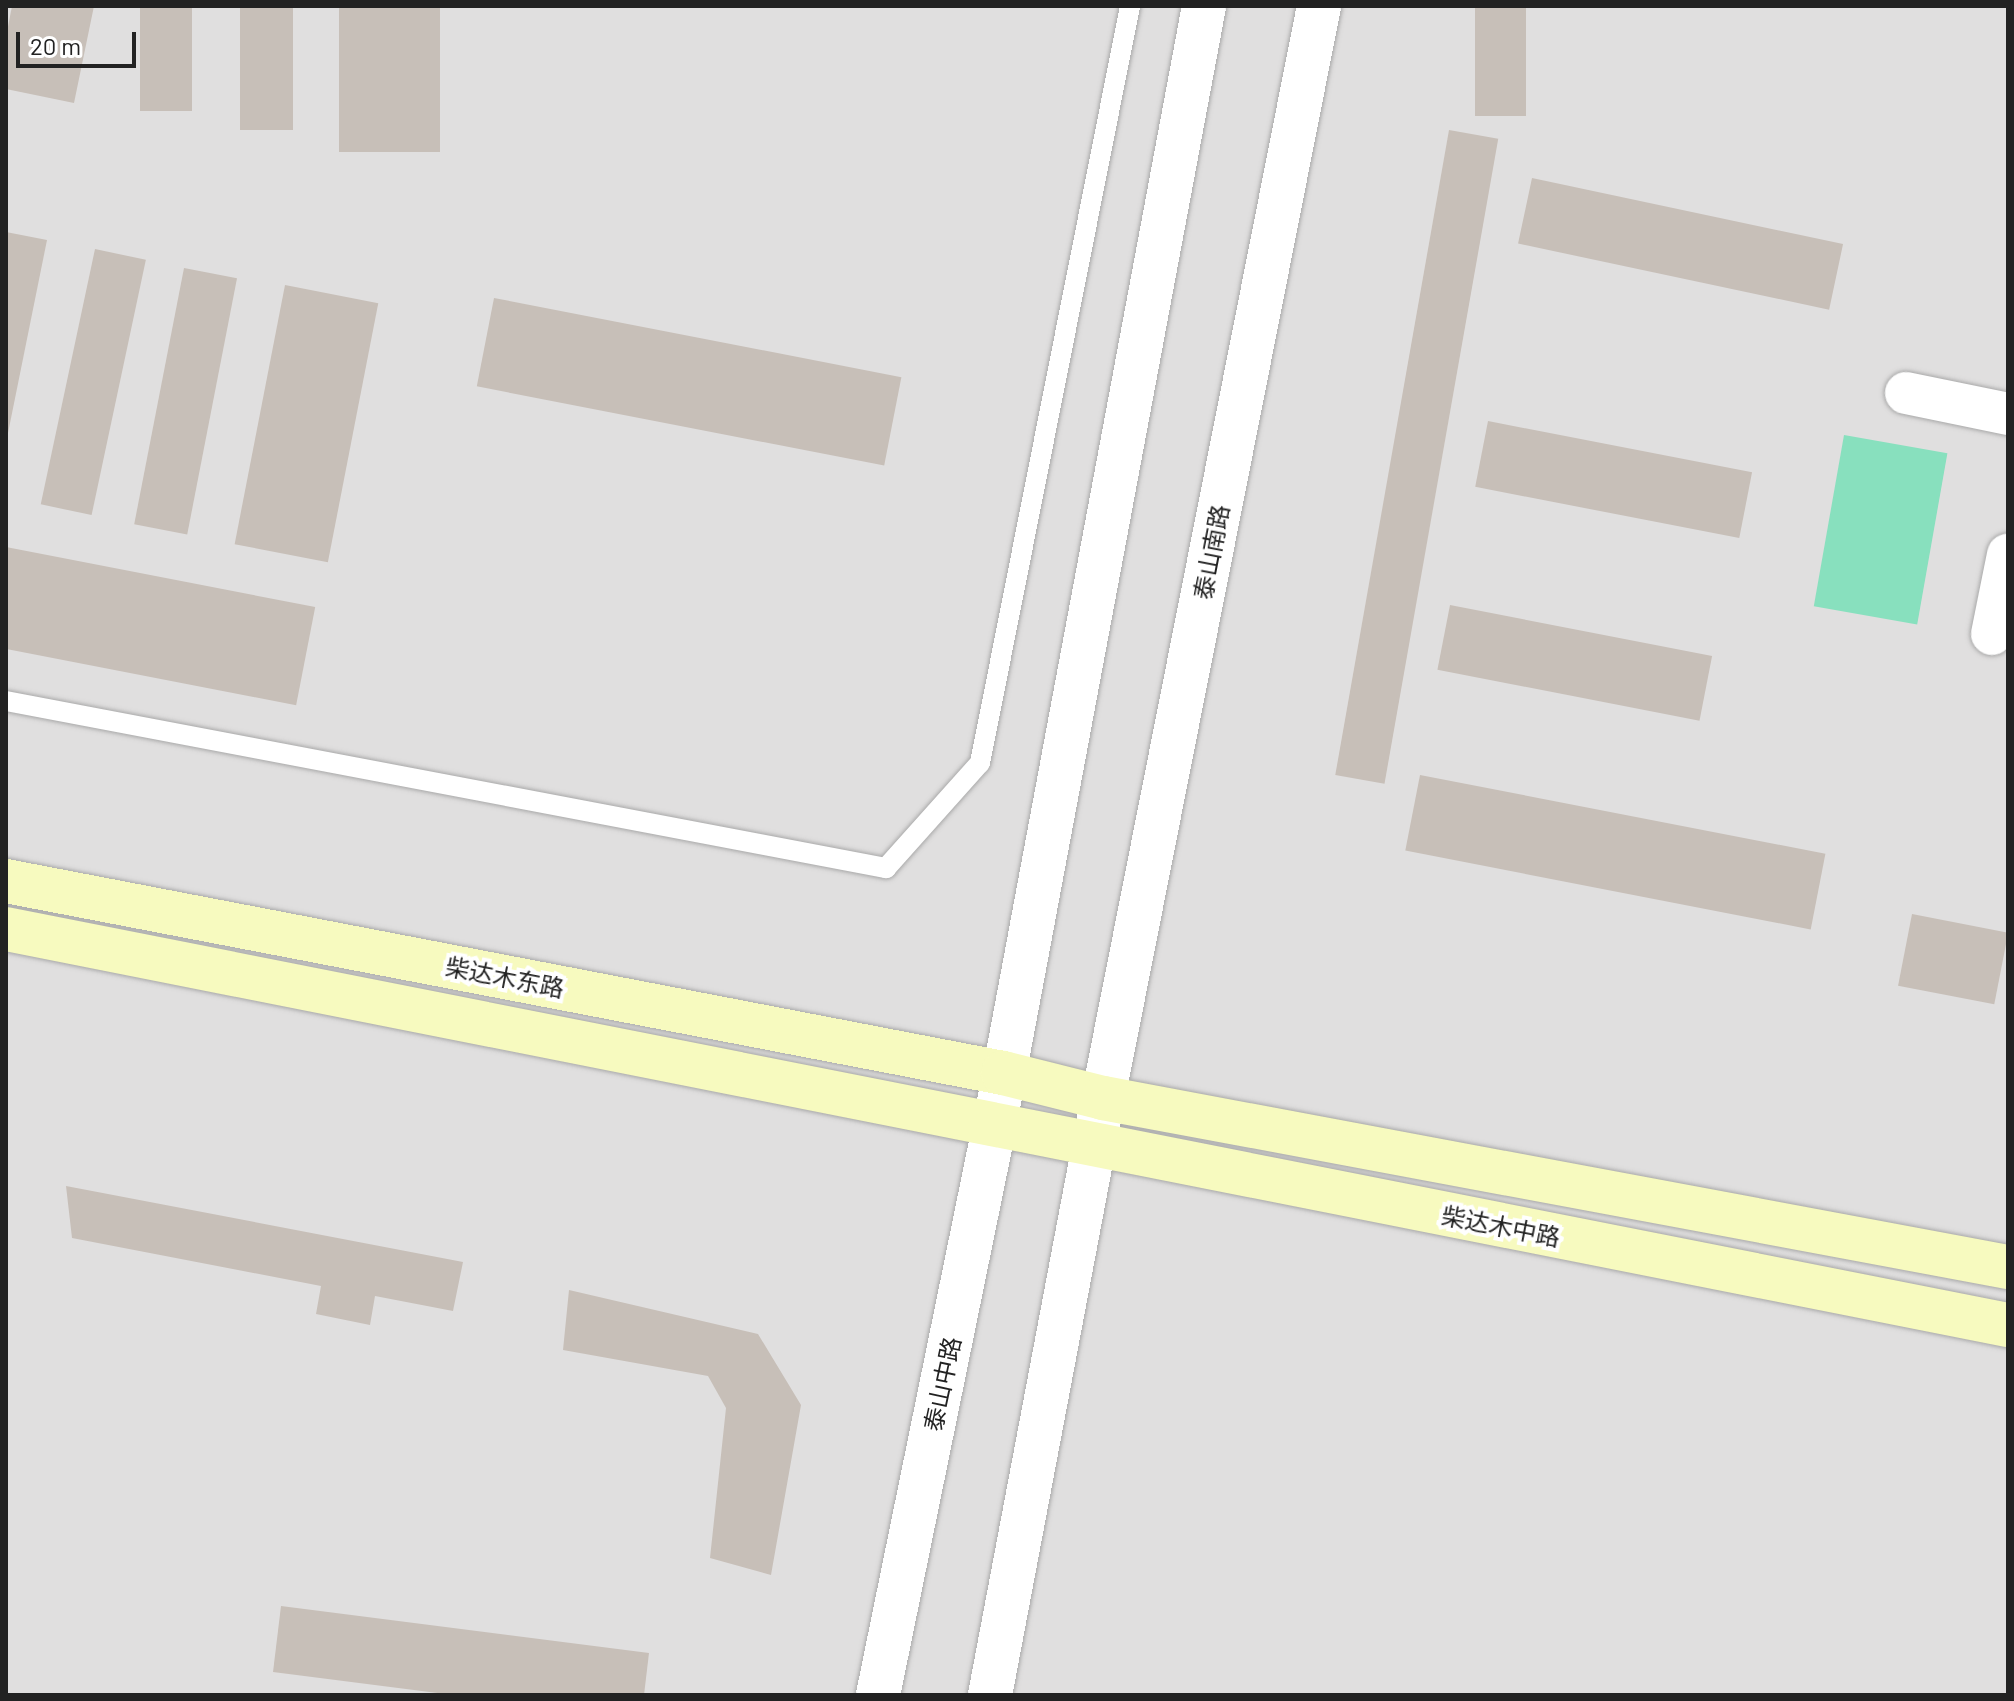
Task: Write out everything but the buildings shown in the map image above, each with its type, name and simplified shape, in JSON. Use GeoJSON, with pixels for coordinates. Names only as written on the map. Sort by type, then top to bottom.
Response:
{"type":"FeatureCollection","features":[{"type":"Feature","properties":{"kind":"main road","name":"柴达木东路"},"geometry":{"type":"LineString","coordinates":[[6,881],[1003,1073]]}},
{"type":"Feature","properties":{"kind":"main road","name":"柴达木东路"},"geometry":{"type":"LineString","coordinates":[[6,929],[995,1123]]}},
{"type":"Feature","properties":{"kind":"main road"},"geometry":{"type":"LineString","coordinates":[[1003,1073],[1103,1098],[2008,1267]]}},
{"type":"Feature","properties":{"kind":"main road","name":"柴达木中路"},"geometry":{"type":"LineString","coordinates":[[995,1123],[1094,1146],[2008,1325]]}},
{"type":"Feature","properties":{"kind":"street"},"geometry":{"type":"LineString","coordinates":[[1003,1073],[1204,6]]}},
{"type":"Feature","properties":{"kind":"street","name":"泰山南路"},"geometry":{"type":"LineString","coordinates":[[1103,1098],[1319,6]]}},
{"type":"Feature","properties":{"kind":"street"},"geometry":{"type":"LineString","coordinates":[[1906,393],[2008,414]]}},
{"type":"Feature","properties":{"kind":"street"},"geometry":{"type":"LineString","coordinates":[[1992,634],[2008,555]]}},
{"type":"Feature","properties":{"kind":"street","name":"泰山中路"},"geometry":{"type":"LineString","coordinates":[[878,1695],[1003,1073]]}},
{"type":"Feature","properties":{"kind":"street"},"geometry":{"type":"LineString","coordinates":[[990,1695],[1103,1098]]}},
{"type":"Feature","properties":{"kind":"lane"},"geometry":{"type":"LineString","coordinates":[[6,701],[886,868],[980,763],[1130,6]]}},
{"type":"Feature","properties":{"kind":"shaded area"},"geometry":{"type":"Polygon","coordinates":[[[6,6],[2008,6],[2008,1695],[6,1695],[6,6]]]}},
{"type":"Feature","properties":{"kind":"green space"},"geometry":{"type":"Polygon","coordinates":[[[1844,435],[1947,453],[1917,625],[1814,606],[1844,435]]]}}]}
